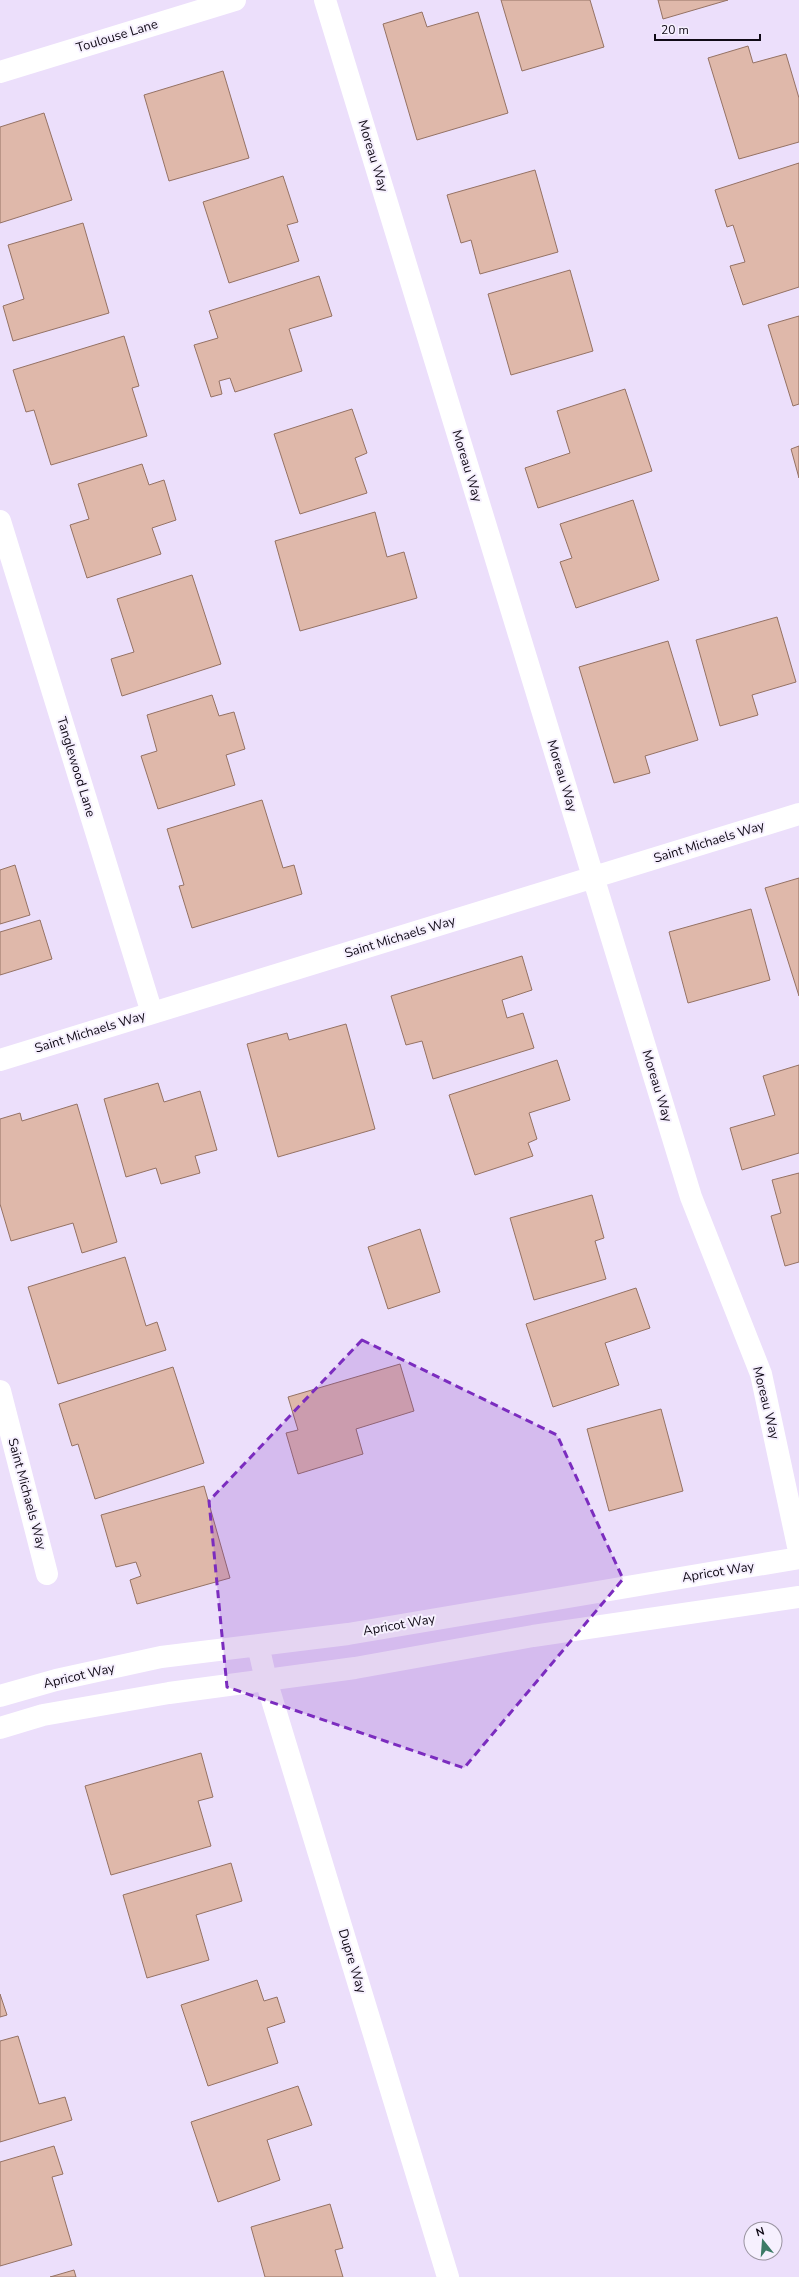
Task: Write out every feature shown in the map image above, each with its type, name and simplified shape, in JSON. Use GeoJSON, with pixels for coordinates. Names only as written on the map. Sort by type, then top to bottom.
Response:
{"type":"FeatureCollection","features":[{"type":"Feature","properties":{"kind":"street","name":"Toulouse Lane"},"geometry":{"type":"LineString","coordinates":[[0,72],[235,0]]}},
{"type":"Feature","properties":{"kind":"street","name":"Moreau Way"},"geometry":{"type":"LineString","coordinates":[[325,0],[691,1197],[761,1374],[799,1551]]}},
{"type":"Feature","properties":{"kind":"street","name":"Tanglewood Lane"},"geometry":{"type":"LineString","coordinates":[[0,521],[152,1013]]}},
{"type":"Feature","properties":{"kind":"street","name":"Saint Michaels Way"},"geometry":{"type":"LineString","coordinates":[[0,1060],[799,814]]}},
{"type":"Feature","properties":{"kind":"street","name":"Saint Michaels Way"},"geometry":{"type":"LineString","coordinates":[[0,1391],[5,1431],[48,1574]]}},
{"type":"Feature","properties":{"kind":"street","name":"Apricot Way"},"geometry":{"type":"LineString","coordinates":[[0,1696],[56,1680],[161,1657],[348,1634],[799,1558]]}},
{"type":"Feature","properties":{"kind":"street"},"geometry":{"type":"LineString","coordinates":[[0,1728],[43,1715],[169,1693],[356,1668],[533,1636],[799,1597]]}},
{"type":"Feature","properties":{"kind":"street","name":"Dupre Way"},"geometry":{"type":"LineString","coordinates":[[258,1645],[266,1680],[448,2277]]}},
{"type":"Feature","properties":{"kind":"highlighted area"},"geometry":{"type":"Polygon","coordinates":[[[362,1340],[557,1435],[623,1579],[464,1768],[227,1687],[209,1501],[362,1340]]]}},
{"type":"Feature","properties":{"kind":"building"},"geometry":{"type":"Polygon","coordinates":[[[501,0],[590,0],[604,47],[522,71],[501,0]]]}},
{"type":"Feature","properties":{"kind":"building"},"geometry":{"type":"Polygon","coordinates":[[[658,0],[728,0],[663,19],[658,0]]]}},
{"type":"Feature","properties":{"kind":"building"},"geometry":{"type":"Polygon","coordinates":[[[422,12],[427,27],[478,12],[508,113],[417,140],[383,24],[422,12]]]}},
{"type":"Feature","properties":{"kind":"building"},"geometry":{"type":"Polygon","coordinates":[[[748,46],[753,63],[786,54],[799,98],[799,142],[739,159],[708,58],[748,46]]]}},
{"type":"Feature","properties":{"kind":"building"},"geometry":{"type":"Polygon","coordinates":[[[223,71],[249,158],[169,181],[144,95],[223,71]]]}},
{"type":"Feature","properties":{"kind":"building"},"geometry":{"type":"Polygon","coordinates":[[[44,113],[72,200],[0,223],[0,127],[44,113]]]}},
{"type":"Feature","properties":{"kind":"building"},"geometry":{"type":"Polygon","coordinates":[[[799,163],[799,287],[743,305],[730,266],[745,262],[733,225],[727,227],[715,190],[799,163]]]}},
{"type":"Feature","properties":{"kind":"building"},"geometry":{"type":"Polygon","coordinates":[[[535,170],[558,252],[480,274],[471,240],[461,243],[447,195],[535,170]]]}},
{"type":"Feature","properties":{"kind":"building"},"geometry":{"type":"Polygon","coordinates":[[[283,176],[298,222],[287,225],[299,261],[229,283],[203,202],[283,176]]]}},
{"type":"Feature","properties":{"kind":"building"},"geometry":{"type":"Polygon","coordinates":[[[83,223],[109,313],[13,341],[3,306],[24,299],[8,245],[83,223]]]}},
{"type":"Feature","properties":{"kind":"building"},"geometry":{"type":"Polygon","coordinates":[[[570,270],[593,351],[511,375],[488,294],[570,270]]]}},
{"type":"Feature","properties":{"kind":"building"},"geometry":{"type":"Polygon","coordinates":[[[319,276],[332,316],[289,329],[302,371],[235,392],[230,378],[219,381],[222,394],[211,397],[194,345],[218,338],[209,311],[319,276]]]}},
{"type":"Feature","properties":{"kind":"building"},"geometry":{"type":"Polygon","coordinates":[[[799,316],[799,404],[793,406],[768,325],[799,316]]]}},
{"type":"Feature","properties":{"kind":"building"},"geometry":{"type":"Polygon","coordinates":[[[124,336],[139,386],[132,388],[147,436],[51,465],[34,410],[26,412],[13,370],[124,336]]]}},
{"type":"Feature","properties":{"kind":"building"},"geometry":{"type":"Polygon","coordinates":[[[625,389],[652,471],[538,508],[525,468],[570,453],[557,411],[625,389]]]}},
{"type":"Feature","properties":{"kind":"building"},"geometry":{"type":"Polygon","coordinates":[[[352,409],[367,453],[355,458],[367,493],[300,514],[274,434],[352,409]]]}},
{"type":"Feature","properties":{"kind":"building"},"geometry":{"type":"Polygon","coordinates":[[[799,446],[799,478],[791,449],[799,446]]]}},
{"type":"Feature","properties":{"kind":"building"},"geometry":{"type":"Polygon","coordinates":[[[142,464],[149,485],[164,480],[176,520],[152,528],[161,554],[87,578],[70,525],[89,519],[78,484],[142,464]]]}},
{"type":"Feature","properties":{"kind":"building"},"geometry":{"type":"Polygon","coordinates":[[[633,500],[659,580],[576,608],[560,562],[572,558],[560,524],[633,500]]]}},
{"type":"Feature","properties":{"kind":"building"},"geometry":{"type":"Polygon","coordinates":[[[375,512],[387,557],[404,552],[417,598],[300,631],[275,541],[375,512]]]}},
{"type":"Feature","properties":{"kind":"building"},"geometry":{"type":"Polygon","coordinates":[[[192,575],[221,664],[122,696],[111,659],[134,652],[117,599],[192,575]]]}},
{"type":"Feature","properties":{"kind":"building"},"geometry":{"type":"Polygon","coordinates":[[[777,617],[796,682],[752,695],[758,715],[720,726],[696,640],[777,617]]]}},
{"type":"Feature","properties":{"kind":"building"},"geometry":{"type":"Polygon","coordinates":[[[668,641],[698,740],[645,756],[650,773],[614,783],[579,667],[668,641]]]}},
{"type":"Feature","properties":{"kind":"building"},"geometry":{"type":"Polygon","coordinates":[[[212,695],[219,716],[234,712],[245,749],[226,755],[235,785],[158,809],[141,756],[157,751],[147,715],[212,695]]]}},
{"type":"Feature","properties":{"kind":"building"},"geometry":{"type":"Polygon","coordinates":[[[262,800],[283,868],[294,865],[302,894],[192,928],[179,886],[184,885],[167,829],[262,800]]]}},
{"type":"Feature","properties":{"kind":"building"},"geometry":{"type":"Polygon","coordinates":[[[15,865],[30,915],[0,924],[0,870],[15,865]]]}},
{"type":"Feature","properties":{"kind":"building"},"geometry":{"type":"Polygon","coordinates":[[[799,878],[799,996],[765,888],[799,878]]]}},
{"type":"Feature","properties":{"kind":"building"},"geometry":{"type":"Polygon","coordinates":[[[751,909],[770,980],[688,1003],[669,932],[751,909]]]}},
{"type":"Feature","properties":{"kind":"building"},"geometry":{"type":"Polygon","coordinates":[[[40,920],[52,959],[0,975],[0,932],[40,920]]]}},
{"type":"Feature","properties":{"kind":"building"},"geometry":{"type":"Polygon","coordinates":[[[522,956],[532,990],[502,1000],[507,1018],[523,1013],[534,1048],[433,1079],[422,1041],[406,1045],[391,996],[522,956]]]}},
{"type":"Feature","properties":{"kind":"building"},"geometry":{"type":"Polygon","coordinates":[[[346,1024],[375,1129],[278,1157],[247,1044],[287,1033],[289,1040],[346,1024]]]}},
{"type":"Feature","properties":{"kind":"building"},"geometry":{"type":"Polygon","coordinates":[[[557,1060],[570,1100],[529,1113],[537,1139],[528,1143],[533,1156],[475,1175],[449,1095],[557,1060]]]}},
{"type":"Feature","properties":{"kind":"building"},"geometry":{"type":"Polygon","coordinates":[[[799,1065],[799,1153],[742,1170],[730,1128],[775,1115],[763,1076],[799,1065]]]}},
{"type":"Feature","properties":{"kind":"building"},"geometry":{"type":"Polygon","coordinates":[[[158,1083],[164,1102],[200,1091],[217,1150],[195,1156],[200,1173],[161,1184],[156,1168],[126,1177],[104,1099],[158,1083]]]}},
{"type":"Feature","properties":{"kind":"building"},"geometry":{"type":"Polygon","coordinates":[[[77,1104],[117,1242],[82,1253],[73,1223],[11,1241],[0,1204],[0,1119],[20,1113],[22,1121],[77,1104]]]}},
{"type":"Feature","properties":{"kind":"building"},"geometry":{"type":"Polygon","coordinates":[[[799,1173],[799,1262],[785,1266],[771,1216],[781,1213],[772,1180],[799,1173]]]}},
{"type":"Feature","properties":{"kind":"building"},"geometry":{"type":"Polygon","coordinates":[[[592,1195],[604,1238],[595,1241],[606,1279],[534,1300],[510,1218],[592,1195]]]}},
{"type":"Feature","properties":{"kind":"building"},"geometry":{"type":"Polygon","coordinates":[[[420,1229],[440,1292],[388,1309],[368,1247],[420,1229]]]}},
{"type":"Feature","properties":{"kind":"building"},"geometry":{"type":"Polygon","coordinates":[[[125,1257],[146,1326],[157,1322],[166,1350],[58,1384],[28,1287],[125,1257]]]}},
{"type":"Feature","properties":{"kind":"building"},"geometry":{"type":"Polygon","coordinates":[[[636,1288],[650,1328],[605,1343],[619,1385],[553,1407],[526,1324],[636,1288]]]}},
{"type":"Feature","properties":{"kind":"building"},"geometry":{"type":"Polygon","coordinates":[[[400,1364],[414,1411],[356,1429],[363,1454],[298,1474],[286,1433],[298,1430],[288,1397],[400,1364]]]}},
{"type":"Feature","properties":{"kind":"building"},"geometry":{"type":"Polygon","coordinates":[[[173,1367],[204,1463],[95,1499],[78,1444],[72,1446],[59,1404],[173,1367]]]}},
{"type":"Feature","properties":{"kind":"building"},"geometry":{"type":"Polygon","coordinates":[[[661,1409],[683,1491],[609,1511],[587,1429],[661,1409]]]}},
{"type":"Feature","properties":{"kind":"building"},"geometry":{"type":"Polygon","coordinates":[[[204,1486],[230,1578],[137,1604],[130,1580],[141,1576],[136,1562],[116,1567],[101,1515],[204,1486]]]}},
{"type":"Feature","properties":{"kind":"building"},"geometry":{"type":"Polygon","coordinates":[[[201,1753],[213,1797],[198,1801],[211,1846],[111,1875],[85,1786],[201,1753]]]}},
{"type":"Feature","properties":{"kind":"building"},"geometry":{"type":"Polygon","coordinates":[[[231,1863],[242,1901],[196,1915],[209,1960],[147,1978],[123,1895],[231,1863]]]}},
{"type":"Feature","properties":{"kind":"building"},"geometry":{"type":"Polygon","coordinates":[[[257,1980],[264,2001],[277,1997],[285,2022],[267,2028],[278,2063],[208,2086],[181,2005],[257,1980]]]}},
{"type":"Feature","properties":{"kind":"building"},"geometry":{"type":"Polygon","coordinates":[[[0,1994],[7,2015],[0,2017],[0,1994]]]}},
{"type":"Feature","properties":{"kind":"building"},"geometry":{"type":"Polygon","coordinates":[[[18,2036],[39,2104],[65,2097],[72,2120],[0,2142],[0,2041],[18,2036]]]}},
{"type":"Feature","properties":{"kind":"building"},"geometry":{"type":"Polygon","coordinates":[[[298,2086],[312,2125],[267,2140],[280,2180],[218,2202],[191,2122],[298,2086]]]}},
{"type":"Feature","properties":{"kind":"building"},"geometry":{"type":"Polygon","coordinates":[[[54,2146],[63,2174],[52,2177],[72,2245],[0,2266],[0,2162],[54,2146]]]}},
{"type":"Feature","properties":{"kind":"building"},"geometry":{"type":"Polygon","coordinates":[[[330,2204],[343,2248],[335,2250],[343,2277],[265,2277],[251,2227],[330,2204]]]}},
{"type":"Feature","properties":{"kind":"building"},"geometry":{"type":"Polygon","coordinates":[[[74,2270],[76,2277],[50,2277],[74,2270]]]}}]}
